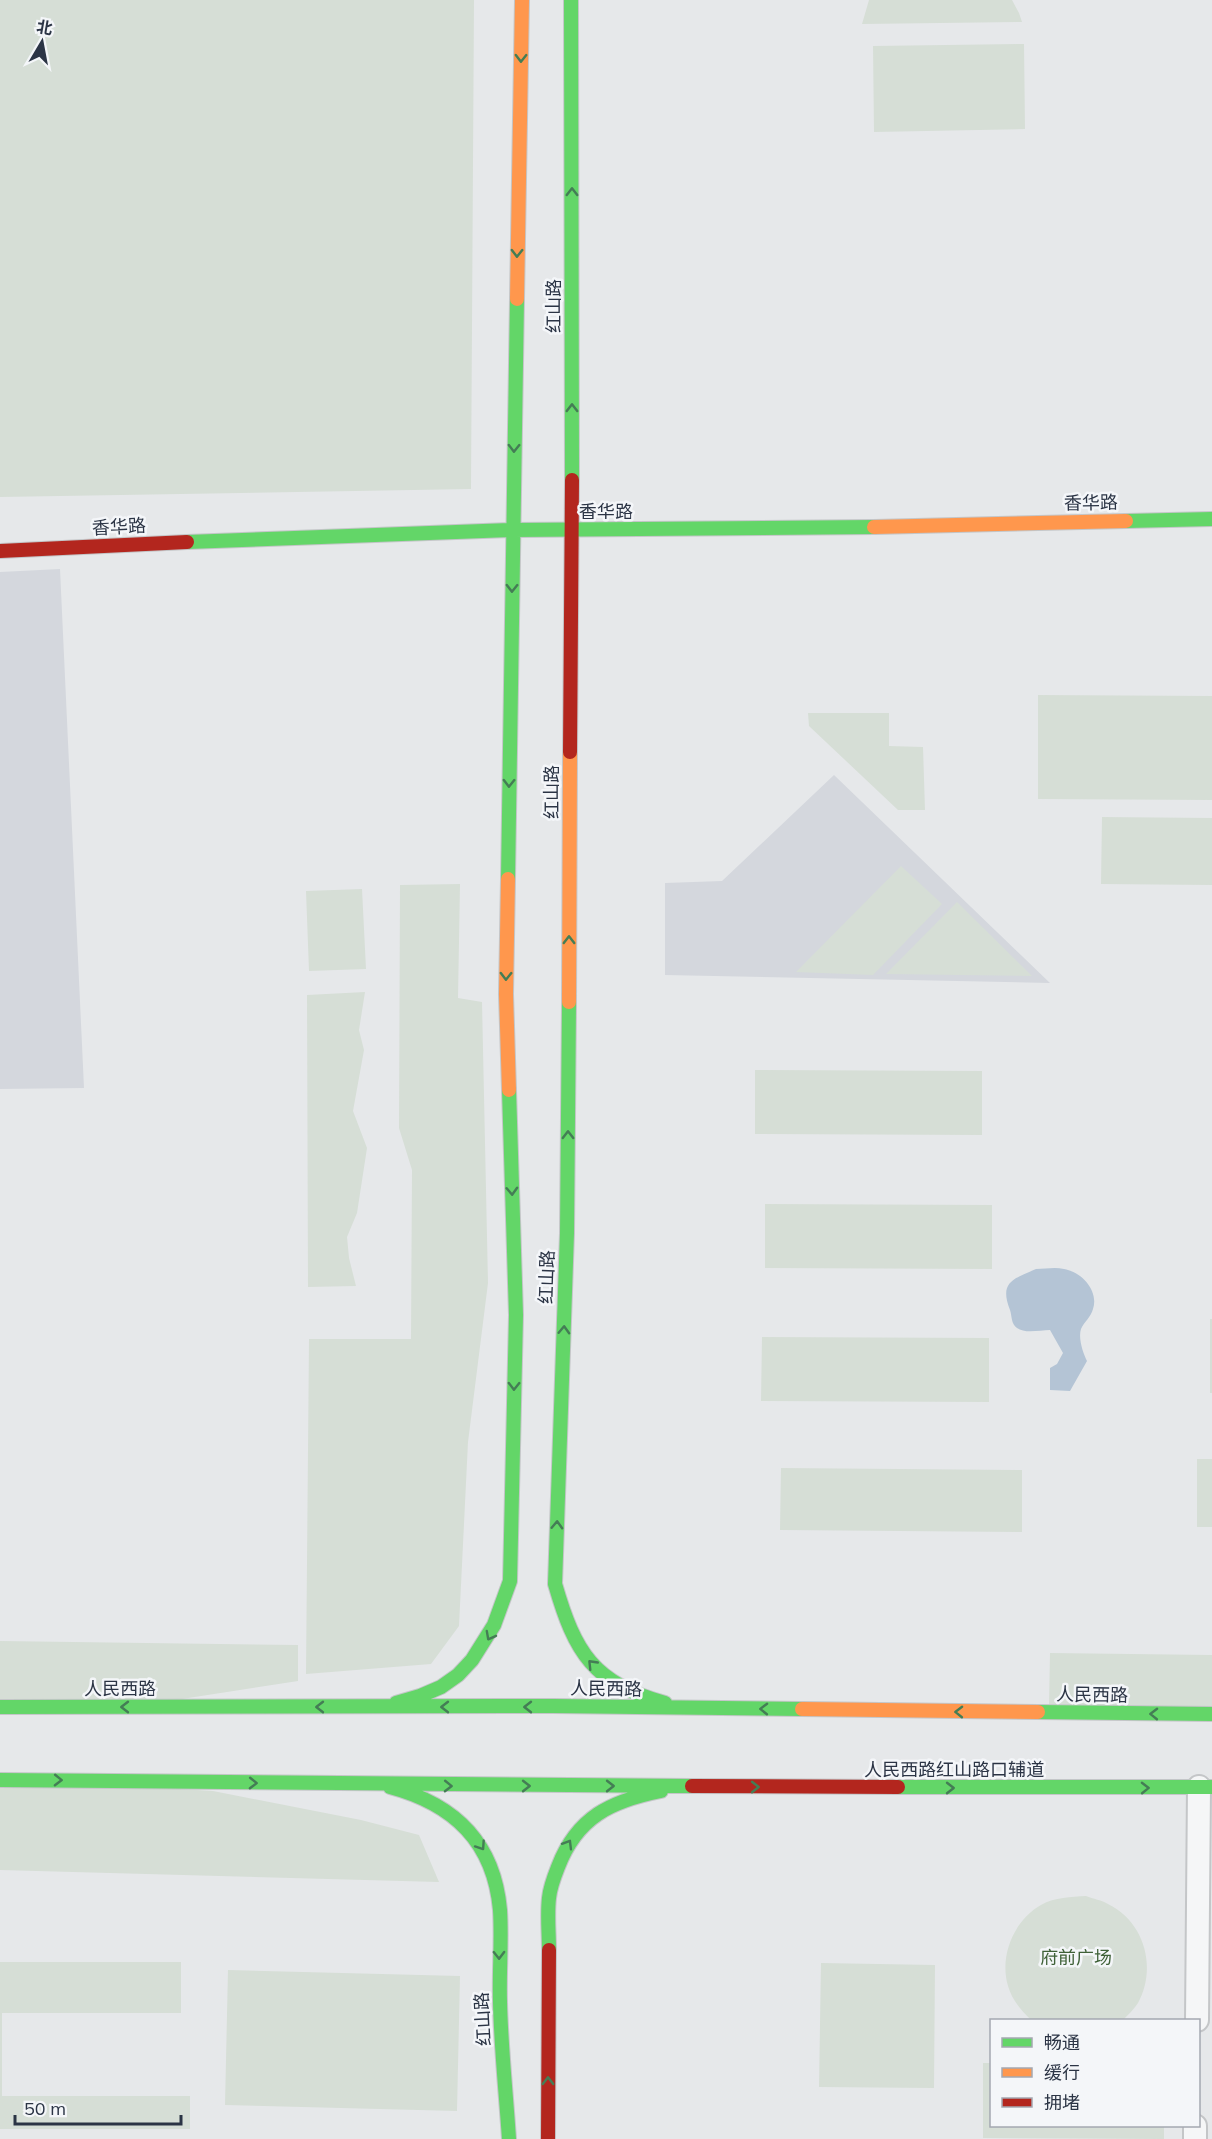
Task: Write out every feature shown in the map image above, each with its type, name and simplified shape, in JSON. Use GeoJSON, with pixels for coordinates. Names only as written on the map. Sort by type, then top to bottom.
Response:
{"type":"FeatureCollection","features":[{"type":"Feature","properties":{"kind":"main road","name":"红山路"},"geometry":{"type":"LineString","coordinates":[[378,1707],[408,1701],[431,1693],[452,1681],[466,1669],[482,1650],[492,1632],[501,1613],[510,1581],[516,1315],[506,994],[522,0]]}},
{"type":"Feature","properties":{"kind":"main road","name":"红山路"},"geometry":{"type":"LineString","coordinates":[[571,0],[572,530],[567,1233],[555,1584],[573,1640],[586,1659],[602,1675],[618,1687],[642,1698],[702,1708]]}},
{"type":"Feature","properties":{"kind":"main road","name":"香华路"},"geometry":{"type":"LineString","coordinates":[[0,551],[219,540],[513,530],[781,529],[1212,519]]}},
{"type":"Feature","properties":{"kind":"main road","name":"人民西路"},"geometry":{"type":"LineString","coordinates":[[0,1707],[702,1708],[1212,1714]]}},
{"type":"Feature","properties":{"kind":"main road"},"geometry":{"type":"LineString","coordinates":[[0,1780],[697,1787]]}},
{"type":"Feature","properties":{"kind":"main road","name":"红山路"},"geometry":{"type":"LineString","coordinates":[[380,1785],[403,1790],[441,1806],[474,1836],[486,1855],[499,1897],[500,2002],[509,2139]]}},
{"type":"Feature","properties":{"kind":"main road"},"geometry":{"type":"LineString","coordinates":[[548,2139],[549,1898],[559,1861],[569,1840],[583,1824],[602,1810],[627,1799],[657,1792],[697,1787]]}},
{"type":"Feature","properties":{"kind":"main road","name":"人民西路红山路口辅道"},"geometry":{"type":"LineString","coordinates":[[697,1787],[1206,1787]]}},
{"type":"Feature","properties":{"kind":"street"},"geometry":{"type":"LineString","coordinates":[[1197,2019],[1206,1787]]}},
{"type":"Feature","properties":{"kind":"shaded area"},"geometry":{"type":"Polygon","coordinates":[[[60,569],[84,1088],[0,1089],[0,572],[60,569]]]}},
{"type":"Feature","properties":{"kind":"shaded area"},"geometry":{"type":"Polygon","coordinates":[[[834,775],[1050,983],[665,975],[665,883],[722,881],[834,775]]]}},
{"type":"Feature","properties":{"kind":"green space"},"geometry":{"type":"Polygon","coordinates":[[[0,0],[474,0],[471,489],[0,497],[0,0]]]}},
{"type":"Feature","properties":{"kind":"green space"},"geometry":{"type":"Polygon","coordinates":[[[869,0],[1012,0],[1022,22],[862,24],[869,0]]]}},
{"type":"Feature","properties":{"kind":"green space"},"geometry":{"type":"Polygon","coordinates":[[[1024,44],[1025,129],[874,132],[873,46],[1024,44]]]}},
{"type":"Feature","properties":{"kind":"green space"},"geometry":{"type":"Polygon","coordinates":[[[1038,695],[1212,696],[1212,800],[1038,799],[1038,695]]]}},
{"type":"Feature","properties":{"kind":"green space"},"geometry":{"type":"Polygon","coordinates":[[[808,713],[889,713],[889,746],[923,747],[925,810],[898,810],[809,726],[808,713]]]}},
{"type":"Feature","properties":{"kind":"green space"},"geometry":{"type":"Polygon","coordinates":[[[1102,817],[1212,818],[1212,885],[1101,884],[1102,817]]]}},
{"type":"Feature","properties":{"kind":"green space"},"geometry":{"type":"Polygon","coordinates":[[[901,866],[942,904],[873,975],[796,972],[901,866]]]}},
{"type":"Feature","properties":{"kind":"green space"},"geometry":{"type":"Polygon","coordinates":[[[460,884],[458,998],[482,1002],[488,1283],[468,1442],[459,1626],[431,1664],[306,1674],[309,1339],[411,1339],[412,1170],[399,1128],[400,885],[460,884]]]}},
{"type":"Feature","properties":{"kind":"green space"},"geometry":{"type":"Polygon","coordinates":[[[362,889],[366,969],[309,971],[306,891],[362,889]]]}},
{"type":"Feature","properties":{"kind":"green space"},"geometry":{"type":"Polygon","coordinates":[[[957,902],[1032,976],[886,974],[957,902]]]}},
{"type":"Feature","properties":{"kind":"green space"},"geometry":{"type":"Polygon","coordinates":[[[365,992],[359,1030],[364,1050],[353,1111],[367,1148],[357,1213],[347,1237],[349,1258],[356,1286],[308,1287],[307,995],[365,992]]]}},
{"type":"Feature","properties":{"kind":"green space"},"geometry":{"type":"Polygon","coordinates":[[[755,1070],[982,1071],[982,1135],[755,1134],[755,1070]]]}},
{"type":"Feature","properties":{"kind":"green space"},"geometry":{"type":"Polygon","coordinates":[[[765,1204],[992,1205],[992,1269],[765,1268],[765,1204]]]}},
{"type":"Feature","properties":{"kind":"green space"},"geometry":{"type":"Polygon","coordinates":[[[1210,1319],[1212,1319],[1212,1393],[1210,1393],[1210,1319]]]}},
{"type":"Feature","properties":{"kind":"green space"},"geometry":{"type":"Polygon","coordinates":[[[762,1337],[989,1338],[989,1402],[761,1401],[762,1337]]]}},
{"type":"Feature","properties":{"kind":"green space"},"geometry":{"type":"Polygon","coordinates":[[[1197,1459],[1212,1459],[1212,1527],[1197,1527],[1197,1459]]]}},
{"type":"Feature","properties":{"kind":"green space"},"geometry":{"type":"Polygon","coordinates":[[[781,1468],[1022,1470],[1022,1532],[780,1530],[781,1468]]]}},
{"type":"Feature","properties":{"kind":"green space"},"geometry":{"type":"Polygon","coordinates":[[[0,1641],[298,1645],[298,1681],[156,1703],[0,1700],[0,1641]]]}},
{"type":"Feature","properties":{"kind":"green space"},"geometry":{"type":"Polygon","coordinates":[[[1050,1653],[1212,1655],[1212,1708],[1049,1706],[1050,1653]]]}},
{"type":"Feature","properties":{"kind":"green space"},"geometry":{"type":"Polygon","coordinates":[[[0,1778],[213,1791],[361,1820],[419,1835],[439,1882],[0,1870],[0,1778]]]}},
{"type":"Feature","properties":{"kind":"green space","name":"府前广场"},"geometry":{"type":"Polygon","coordinates":[[[1086,1896],[1106,1903],[1121,1912],[1139,1934],[1147,1961],[1147,1975],[1138,2003],[1124,2019],[1030,2019],[1012,1996],[1006,1975],[1006,1963],[1007,1951],[1016,1929],[1031,1912],[1041,1905],[1069,1897],[1086,1896]]]}},
{"type":"Feature","properties":{"kind":"green space"},"geometry":{"type":"Polygon","coordinates":[[[0,1962],[181,1962],[181,2013],[2,2013],[2,2096],[190,2096],[190,2129],[0,2129],[0,1962]]]}},
{"type":"Feature","properties":{"kind":"green space"},"geometry":{"type":"Polygon","coordinates":[[[821,1963],[935,1965],[934,2088],[819,2087],[821,1963]]]}},
{"type":"Feature","properties":{"kind":"green space"},"geometry":{"type":"Polygon","coordinates":[[[228,1970],[460,1976],[457,2111],[225,2105],[228,1970]]]}},
{"type":"Feature","properties":{"kind":"green space"},"geometry":{"type":"Polygon","coordinates":[[[983,2063],[990,2063],[990,2127],[1164,2127],[1164,2139],[983,2138],[983,2063]]]}},
{"type":"Feature","properties":{"kind":"water"},"geometry":{"type":"Polygon","coordinates":[[[1057,1268],[1071,1271],[1088,1283],[1094,1296],[1092,1312],[1080,1333],[1081,1345],[1087,1361],[1070,1391],[1050,1390],[1050,1368],[1057,1364],[1063,1353],[1050,1330],[1020,1330],[1012,1320],[1007,1301],[1007,1287],[1015,1279],[1036,1269],[1057,1268]]]}},
{"type":"Feature","properties":{"kind":"traffic: fast"},"geometry":{"type":"LineString","coordinates":[[571,0],[572,480]]}},
{"type":"Feature","properties":{"kind":"traffic: fast"},"geometry":{"type":"LineString","coordinates":[[508,879],[517,299]]}},
{"type":"Feature","properties":{"kind":"traffic: fast"},"geometry":{"type":"LineString","coordinates":[[1126,521],[1212,519]]}},
{"type":"Feature","properties":{"kind":"traffic: fast"},"geometry":{"type":"LineString","coordinates":[[187,542],[513,530],[874,527]]}},
{"type":"Feature","properties":{"kind":"traffic: fast"},"geometry":{"type":"LineString","coordinates":[[569,1002],[567,1233],[555,1584],[570,1629],[590,1662],[620,1686],[665,1703]]}},
{"type":"Feature","properties":{"kind":"traffic: fast"},"geometry":{"type":"LineString","coordinates":[[396,1703],[441,1687],[458,1675],[472,1660],[494,1625],[510,1581],[516,1315],[509,1090]]}},
{"type":"Feature","properties":{"kind":"traffic: fast"},"geometry":{"type":"LineString","coordinates":[[0,1707],[553,1706],[802,1709]]}},
{"type":"Feature","properties":{"kind":"traffic: fast"},"geometry":{"type":"LineString","coordinates":[[1038,1712],[1212,1714]]}},
{"type":"Feature","properties":{"kind":"traffic: fast"},"geometry":{"type":"LineString","coordinates":[[0,1780],[692,1786]]}},
{"type":"Feature","properties":{"kind":"traffic: fast"},"geometry":{"type":"LineString","coordinates":[[390,1787],[413,1794],[451,1815],[467,1829],[489,1864],[500,1910],[502,2053],[509,2139]]}},
{"type":"Feature","properties":{"kind":"traffic: fast"},"geometry":{"type":"LineString","coordinates":[[898,1787],[1212,1787]]}},
{"type":"Feature","properties":{"kind":"traffic: fast"},"geometry":{"type":"LineString","coordinates":[[549,1950],[550,1890],[558,1867],[575,1835],[598,1814],[611,1806],[661,1791]]}},
{"type":"Feature","properties":{"kind":"traffic: slow"},"geometry":{"type":"LineString","coordinates":[[517,299],[522,0]]}},
{"type":"Feature","properties":{"kind":"traffic: slow"},"geometry":{"type":"LineString","coordinates":[[874,527],[1126,521]]}},
{"type":"Feature","properties":{"kind":"traffic: slow"},"geometry":{"type":"LineString","coordinates":[[569,1002],[570,752]]}},
{"type":"Feature","properties":{"kind":"traffic: slow"},"geometry":{"type":"LineString","coordinates":[[508,879],[506,994],[509,1090]]}},
{"type":"Feature","properties":{"kind":"traffic: slow"},"geometry":{"type":"LineString","coordinates":[[802,1709],[1038,1712]]}},
{"type":"Feature","properties":{"kind":"traffic: jam"},"geometry":{"type":"LineString","coordinates":[[570,752],[572,480]]}},
{"type":"Feature","properties":{"kind":"traffic: jam"},"geometry":{"type":"LineString","coordinates":[[0,551],[187,542]]}},
{"type":"Feature","properties":{"kind":"traffic: jam"},"geometry":{"type":"LineString","coordinates":[[692,1786],[898,1787]]}},
{"type":"Feature","properties":{"kind":"traffic: jam"},"geometry":{"type":"LineString","coordinates":[[548,2139],[549,1950]]}}]}
